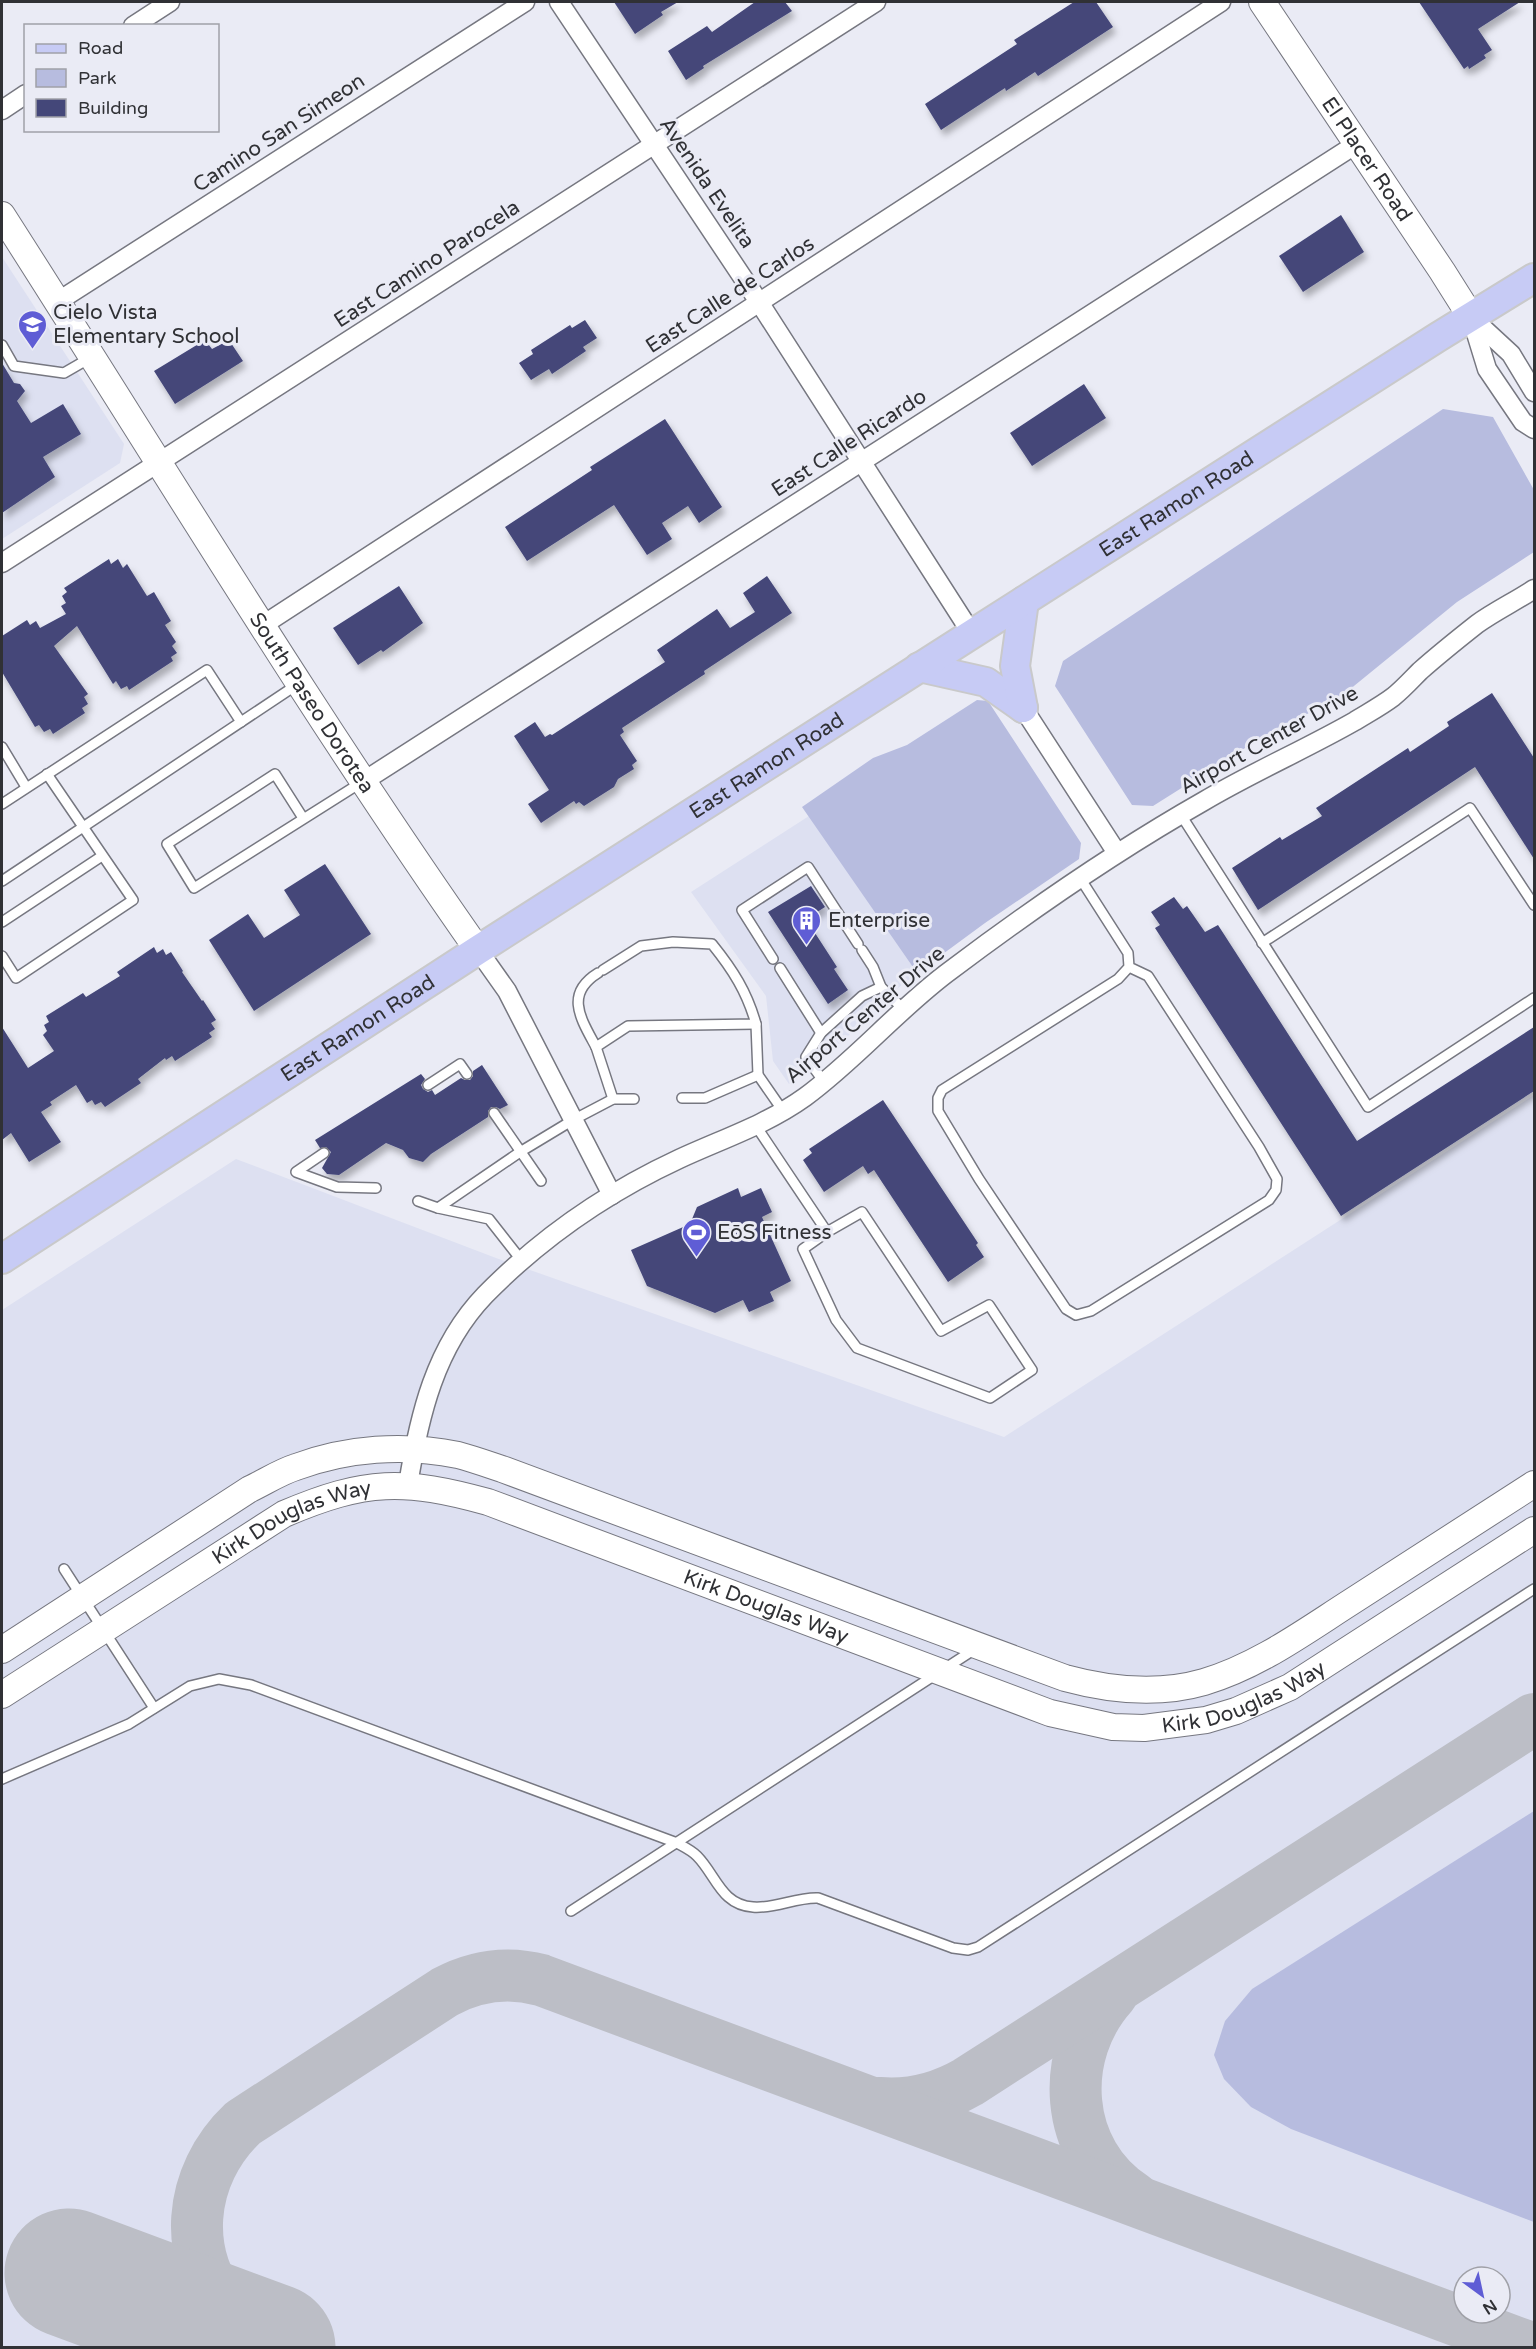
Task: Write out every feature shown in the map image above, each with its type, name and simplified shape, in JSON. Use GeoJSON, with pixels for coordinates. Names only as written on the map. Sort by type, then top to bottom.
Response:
{"type":"FeatureCollection","features":[{"type":"Feature","properties":{"kind":"main road","name":"East Ramon Road"},"geometry":{"type":"LineString","coordinates":[[2,1259],[919,667],[1534,278]]}},
{"type":"Feature","properties":{"kind":"main road"},"geometry":{"type":"LineString","coordinates":[[1023,708],[1015,666],[1024,602]]}},
{"type":"Feature","properties":{"kind":"main road"},"geometry":{"type":"LineString","coordinates":[[919,667],[986,682],[1023,708]]}},
{"type":"Feature","properties":{"kind":"street"},"geometry":{"type":"LineString","coordinates":[[136,24],[170,2]]}},
{"type":"Feature","properties":{"kind":"street","name":"Camino San Simeon"},"geometry":{"type":"LineString","coordinates":[[57,302],[525,2]]}},
{"type":"Feature","properties":{"kind":"street","name":"Avenida Evelita"},"geometry":{"type":"LineString","coordinates":[[559,2],[759,302],[972,634]]}},
{"type":"Feature","properties":{"kind":"street","name":"East Camino Parocela"},"geometry":{"type":"LineString","coordinates":[[2,564],[876,2]]}},
{"type":"Feature","properties":{"kind":"street","name":"East Calle de Carlos"},"geometry":{"type":"LineString","coordinates":[[263,625],[1221,2]]}},
{"type":"Feature","properties":{"kind":"street","name":"El Placer Road"},"geometry":{"type":"LineString","coordinates":[[1262,2],[1358,143],[1471,317],[1511,354],[1534,392]]}},
{"type":"Feature","properties":{"kind":"street"},"geometry":{"type":"LineString","coordinates":[[2,110],[24,95]]}},
{"type":"Feature","properties":{"kind":"street","name":"East Calle Ricardo"},"geometry":{"type":"LineString","coordinates":[[364,781],[1358,143]]}},
{"type":"Feature","properties":{"kind":"street","name":"South Paseo Dorotea"},"geometry":{"type":"LineString","coordinates":[[2,215],[364,781],[507,991],[612,1195]]}},
{"type":"Feature","properties":{"kind":"street","name":"El Placer Road"},"geometry":{"type":"LineString","coordinates":[[1471,317],[1487,369],[1523,422],[1534,429]]}},
{"type":"Feature","properties":{"kind":"street","name":"Airport Center Drive"},"geometry":{"type":"LineString","coordinates":[[408,1485],[421,1416],[434,1374],[455,1333],[483,1298],[556,1233],[612,1195],[677,1159],[756,1126],[783,1111],[824,1082],[903,1009],[951,969],[1080,878],[1181,815],[1294,752],[1354,722],[1393,697],[1478,623],[1534,589]]}},
{"type":"Feature","properties":{"kind":"street"},"geometry":{"type":"LineString","coordinates":[[1023,708],[1117,853]]}},
{"type":"Feature","properties":{"kind":"street","name":"Kirk Douglas Way"},"geometry":{"type":"LineString","coordinates":[[2,1650],[250,1489],[294,1467],[335,1455],[372,1449],[414,1450],[458,1455],[509,1471],[1065,1678],[1095,1686],[1132,1689],[1169,1688],[1202,1683],[1262,1659],[1534,1484]]}},
{"type":"Feature","properties":{"kind":"street","name":"Kirk Douglas Way"},"geometry":{"type":"LineString","coordinates":[[2,1695],[284,1514],[316,1500],[354,1489],[408,1485],[447,1491],[488,1502],[1050,1713],[1113,1727],[1144,1728],[1206,1720],[1236,1711],[1290,1687],[1534,1530]]}},
{"type":"Feature","properties":{"kind":"lane"},"geometry":{"type":"LineString","coordinates":[[2,345],[14,366],[64,373],[92,357]]}},
{"type":"Feature","properties":{"kind":"lane"},"geometry":{"type":"LineString","coordinates":[[2,804],[207,670],[241,722]]}},
{"type":"Feature","properties":{"kind":"lane"},"geometry":{"type":"LineString","coordinates":[[2,881],[300,682]]}},
{"type":"Feature","properties":{"kind":"lane"},"geometry":{"type":"LineString","coordinates":[[2,747],[26,787]]}},
{"type":"Feature","properties":{"kind":"lane"},"geometry":{"type":"LineString","coordinates":[[2,956],[16,978],[133,900],[47,774]]}},
{"type":"Feature","properties":{"kind":"lane"},"geometry":{"type":"LineString","coordinates":[[303,818],[275,774],[167,844],[194,888],[364,781]]}},
{"type":"Feature","properties":{"kind":"lane"},"geometry":{"type":"LineString","coordinates":[[1262,943],[1470,808],[1534,905]]}},
{"type":"Feature","properties":{"kind":"lane"},"geometry":{"type":"LineString","coordinates":[[1181,815],[1368,1107],[1534,998]]}},
{"type":"Feature","properties":{"kind":"lane"},"geometry":{"type":"LineString","coordinates":[[2,922],[102,856]]}},
{"type":"Feature","properties":{"kind":"lane"},"geometry":{"type":"LineString","coordinates":[[773,958],[742,910],[808,867],[873,967],[881,987],[903,1009]]}},
{"type":"Feature","properties":{"kind":"lane"},"geometry":{"type":"LineString","coordinates":[[1080,878],[1128,953],[1129,968],[1118,979],[942,1090],[938,1098],[938,1111],[979,1179],[1066,1309],[1076,1315],[1091,1311],[1165,1265],[1269,1200],[1276,1190],[1277,1179],[1259,1147],[1172,1011],[1148,976],[1129,968]]}},
{"type":"Feature","properties":{"kind":"lane"},"geometry":{"type":"LineString","coordinates":[[613,1099],[596,1047],[578,1010],[577,1000],[586,980],[641,946],[673,942],[712,944],[730,967],[749,1000],[756,1024],[758,1075],[783,1111]]}},
{"type":"Feature","properties":{"kind":"lane"},"geometry":{"type":"LineString","coordinates":[[780,968],[821,1032]]}},
{"type":"Feature","properties":{"kind":"lane"},"geometry":{"type":"LineString","coordinates":[[824,1082],[806,1057],[821,1032],[862,996],[881,987]]}},
{"type":"Feature","properties":{"kind":"lane"},"geometry":{"type":"LineString","coordinates":[[596,1047],[628,1026],[756,1024]]}},
{"type":"Feature","properties":{"kind":"lane"},"geometry":{"type":"LineString","coordinates":[[428,1085],[460,1064],[467,1074]]}},
{"type":"Feature","properties":{"kind":"lane"},"geometry":{"type":"LineString","coordinates":[[682,1098],[705,1098],[758,1075]]}},
{"type":"Feature","properties":{"kind":"lane"},"geometry":{"type":"LineString","coordinates":[[438,1208],[520,1152],[573,1120],[613,1099],[634,1099]]}},
{"type":"Feature","properties":{"kind":"lane"},"geometry":{"type":"LineString","coordinates":[[494,1113],[541,1181]]}},
{"type":"Feature","properties":{"kind":"lane"},"geometry":{"type":"LineString","coordinates":[[756,1126],[827,1232]]}},
{"type":"Feature","properties":{"kind":"lane"},"geometry":{"type":"LineString","coordinates":[[324,1153],[296,1172],[337,1187],[376,1188]]}},
{"type":"Feature","properties":{"kind":"lane"},"geometry":{"type":"LineString","coordinates":[[418,1201],[438,1208],[492,1216],[522,1261]]}},
{"type":"Feature","properties":{"kind":"lane"},"geometry":{"type":"LineString","coordinates":[[862,1212],[941,1331],[989,1305],[1032,1370],[990,1398],[857,1348],[836,1320],[803,1249],[827,1232],[862,1212]]}},
{"type":"Feature","properties":{"kind":"lane"},"geometry":{"type":"LineString","coordinates":[[64,1569],[154,1708]]}},
{"type":"Feature","properties":{"kind":"lane"},"geometry":{"type":"LineString","coordinates":[[2,1779],[129,1724],[190,1686],[219,1679],[252,1685],[677,1843],[696,1855],[725,1895],[741,1905],[761,1908],[797,1899],[818,1898],[954,1948],[969,1950],[978,1947],[1534,1589]]}},
{"type":"Feature","properties":{"kind":"lane"},"geometry":{"type":"LineString","coordinates":[[571,1911],[980,1647]]}},
{"type":"Feature","properties":{"kind":"shaded area","name":"Cielo Vista Elementary School"},"geometry":{"type":"Polygon","coordinates":[[[2,257],[124,444],[120,463],[2,539],[2,257]]]}},
{"type":"Feature","properties":{"kind":"shaded area"},"geometry":{"type":"Polygon","coordinates":[[[809,816],[917,973],[873,1008],[849,1035],[818,1063],[789,1084],[773,1061],[766,996],[691,892],[809,816]]]}},
{"type":"Feature","properties":{"kind":"shaded area"},"geometry":{"type":"Polygon","coordinates":[[[1534,1095],[1534,2347],[2,2348],[2,1310],[236,1159],[496,1258],[1004,1437],[1534,1095]]]}},
{"type":"Feature","properties":{"kind":"green space"},"geometry":{"type":"Polygon","coordinates":[[[1443,409],[1493,417],[1534,490],[1534,552],[1457,602],[1338,699],[1272,731],[1153,806],[1132,805],[1055,686],[1063,661],[1443,409]]]}},
{"type":"Feature","properties":{"kind":"green space"},"geometry":{"type":"Polygon","coordinates":[[[977,700],[988,701],[1081,843],[1079,859],[917,973],[802,807],[873,758],[907,745],[977,700]]]}},
{"type":"Feature","properties":{"kind":"green space"},"geometry":{"type":"Polygon","coordinates":[[[1534,1811],[1534,2222],[1291,2129],[1251,2107],[1224,2079],[1214,2055],[1225,2021],[1252,1989],[1534,1811]]]}},
{"type":"Feature","properties":{"kind":"building"},"geometry":{"type":"Polygon","coordinates":[[[614,2],[678,2],[661,12],[663,15],[635,34],[614,2]]]}},
{"type":"Feature","properties":{"kind":"building"},"geometry":{"type":"Polygon","coordinates":[[[755,2],[785,2],[792,11],[703,66],[704,68],[686,80],[668,51],[707,26],[712,32],[755,2]]]}},
{"type":"Feature","properties":{"kind":"building"},"geometry":{"type":"Polygon","coordinates":[[[1074,2],[1096,2],[1113,27],[1038,76],[1035,72],[1006,91],[1005,88],[941,130],[925,104],[1017,44],[1014,40],[1074,2]]]}},
{"type":"Feature","properties":{"kind":"building"},"geometry":{"type":"Polygon","coordinates":[[[1419,2],[1520,2],[1478,29],[1492,50],[1484,55],[1486,58],[1469,69],[1468,66],[1464,69],[1419,2]]]}},
{"type":"Feature","properties":{"kind":"building"},"geometry":{"type":"Polygon","coordinates":[[[1341,215],[1364,252],[1303,292],[1279,256],[1341,215]]]}},
{"type":"Feature","properties":{"kind":"building"},"geometry":{"type":"Polygon","coordinates":[[[585,320],[597,338],[583,347],[586,351],[552,374],[549,369],[531,380],[519,363],[533,354],[531,350],[570,325],[572,328],[585,320]]]}},
{"type":"Feature","properties":{"kind":"building"},"geometry":{"type":"Polygon","coordinates":[[[205,340],[212,349],[229,340],[243,361],[175,404],[154,371],[205,340]]]}},
{"type":"Feature","properties":{"kind":"building"},"geometry":{"type":"Polygon","coordinates":[[[2,363],[14,383],[20,384],[25,391],[17,401],[31,423],[63,404],[81,434],[43,457],[55,477],[2,513],[2,363]]]}},
{"type":"Feature","properties":{"kind":"building"},"geometry":{"type":"Polygon","coordinates":[[[1084,384],[1106,418],[1032,466],[1010,433],[1084,384]]]}},
{"type":"Feature","properties":{"kind":"building"},"geometry":{"type":"Polygon","coordinates":[[[665,419],[722,507],[699,523],[688,506],[662,523],[672,539],[647,555],[614,505],[527,561],[505,527],[592,470],[590,467],[665,419]]]}},
{"type":"Feature","properties":{"kind":"building"},"geometry":{"type":"Polygon","coordinates":[[[109,559],[111,564],[118,559],[123,568],[127,564],[147,596],[154,592],[171,621],[165,625],[176,642],[172,646],[177,653],[171,657],[173,661],[129,690],[127,686],[121,689],[116,681],[113,684],[77,626],[54,646],[88,694],[84,697],[88,704],[82,708],[85,713],[53,734],[50,729],[44,732],[39,725],[35,727],[2,672],[2,636],[27,620],[30,625],[36,621],[40,628],[66,614],[61,606],[66,603],[62,596],[67,592],[64,588],[109,559]]]}},
{"type":"Feature","properties":{"kind":"building"},"geometry":{"type":"Polygon","coordinates":[[[767,576],[792,613],[622,728],[624,732],[620,735],[637,761],[632,765],[634,769],[618,779],[614,787],[584,806],[574,801],[541,823],[528,804],[549,790],[514,736],[535,722],[545,737],[552,735],[665,662],[657,650],[717,609],[730,628],[755,612],[743,593],[767,576]]]}},
{"type":"Feature","properties":{"kind":"building"},"geometry":{"type":"Polygon","coordinates":[[[399,586],[423,623],[383,652],[381,650],[358,665],[333,628],[399,586]]]}},
{"type":"Feature","properties":{"kind":"building"},"geometry":{"type":"Polygon","coordinates":[[[1492,693],[1534,758],[1534,859],[1475,767],[1258,910],[1232,868],[1280,837],[1282,840],[1322,816],[1316,808],[1408,748],[1410,752],[1449,726],[1447,722],[1492,693]]]}},
{"type":"Feature","properties":{"kind":"building"},"geometry":{"type":"Polygon","coordinates":[[[325,864],[371,934],[254,1011],[209,940],[248,914],[264,938],[300,915],[284,890],[325,864]]]}},
{"type":"Feature","properties":{"kind":"building","name":"Enterprise"},"geometry":{"type":"Polygon","coordinates":[[[811,886],[825,907],[806,919],[837,967],[834,969],[848,990],[828,1004],[768,912],[811,886]]]}},
{"type":"Feature","properties":{"kind":"building"},"geometry":{"type":"Polygon","coordinates":[[[1174,897],[1183,909],[1187,906],[1205,932],[1218,925],[1357,1141],[1534,1027],[1534,1091],[1341,1216],[1155,928],[1160,925],[1151,912],[1174,897]]]}},
{"type":"Feature","properties":{"kind":"building"},"geometry":{"type":"Polygon","coordinates":[[[154,947],[157,953],[163,949],[166,955],[171,952],[182,972],[216,1020],[211,1023],[215,1029],[209,1033],[212,1037],[175,1061],[172,1056],[166,1060],[165,1058],[138,1079],[141,1083],[105,1107],[101,1102],[95,1105],[92,1100],[87,1103],[76,1085],[50,1102],[52,1105],[41,1112],[61,1142],[29,1162],[11,1133],[2,1140],[2,1027],[28,1068],[54,1051],[43,1035],[47,1031],[44,1025],[49,1022],[46,1016],[83,993],[86,997],[120,976],[117,972],[154,947]]]}},
{"type":"Feature","properties":{"kind":"building"},"geometry":{"type":"Polygon","coordinates":[[[482,1065],[508,1105],[500,1109],[491,1107],[488,1117],[431,1154],[423,1162],[409,1158],[403,1150],[386,1143],[339,1175],[327,1174],[322,1168],[331,1152],[326,1147],[320,1148],[315,1140],[421,1074],[425,1079],[421,1085],[423,1089],[428,1092],[432,1090],[435,1095],[461,1078],[470,1080],[473,1071],[482,1065]]]}},
{"type":"Feature","properties":{"kind":"building"},"geometry":{"type":"Polygon","coordinates":[[[883,1100],[978,1243],[976,1245],[984,1257],[948,1282],[874,1170],[868,1174],[863,1166],[824,1192],[803,1160],[812,1153],[809,1149],[883,1100]]]}},
{"type":"Feature","properties":{"kind":"building","name":"EōS Fitness"},"geometry":{"type":"Polygon","coordinates":[[[738,1188],[741,1197],[761,1188],[772,1212],[762,1217],[791,1281],[770,1292],[774,1301],[749,1312],[743,1300],[715,1313],[647,1286],[631,1250],[690,1224],[697,1207],[738,1188]]]}},
{"type":"Feature","properties":{"kind":"taxiway"},"geometry":{"type":"LineString","coordinates":[[879,2103],[925,2100],[968,2082],[1534,1719]]}},
{"type":"Feature","properties":{"kind":"taxiway"},"geometry":{"type":"LineString","coordinates":[[279,2348],[250,2330],[234,2316],[216,2293],[204,2269],[198,2244],[197,2218],[201,2192],[211,2167],[225,2144],[243,2123],[445,1992],[468,1982],[504,1976],[541,1980],[1531,2348]]}},
{"type":"Feature","properties":{"kind":"taxiway"},"geometry":{"type":"LineString","coordinates":[[1112,1994],[1095,2018],[1083,2045],[1077,2073],[1076,2101],[1082,2129],[1093,2155],[1110,2178],[1134,2198]]}},
{"type":"Feature","properties":{"kind":"runway"},"geometry":{"type":"LineString","coordinates":[[69,2273],[271,2348]]}},
{"type":"Feature","properties":{"kind":"place","name":"Cielo Vista Elementary School"},"geometry":{"type":"Point","coordinates":[32,350]}},
{"type":"Feature","properties":{"kind":"place","name":"Enterprise"},"geometry":{"type":"Point","coordinates":[807,946]}},
{"type":"Feature","properties":{"kind":"place","name":"EōS Fitness"},"geometry":{"type":"Point","coordinates":[696,1258]}}]}
